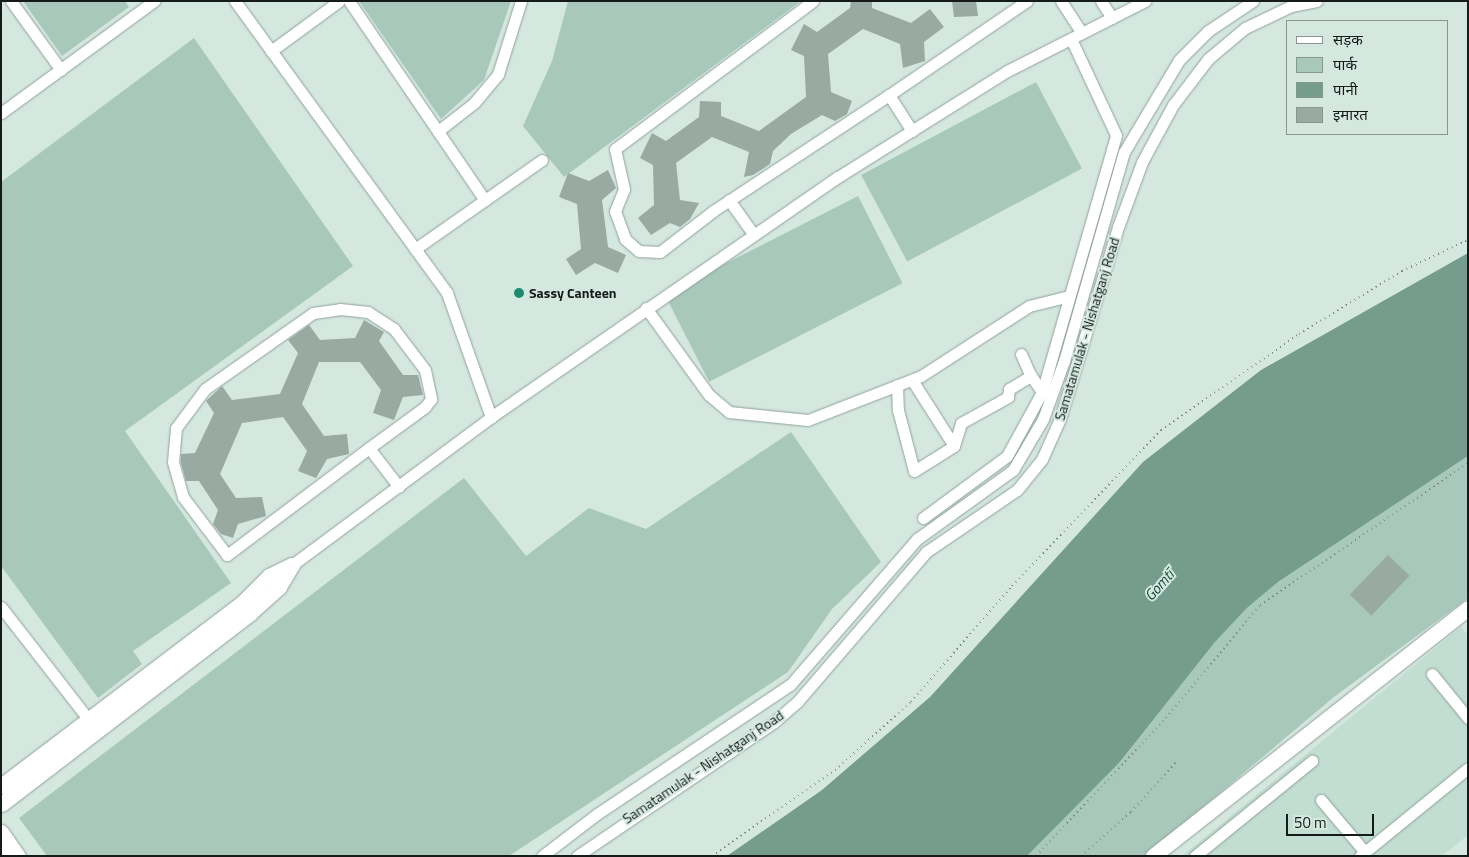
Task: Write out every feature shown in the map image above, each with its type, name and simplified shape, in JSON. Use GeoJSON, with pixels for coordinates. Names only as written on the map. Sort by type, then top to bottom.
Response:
{"type":"FeatureCollection","features":[{"type":"Feature","properties":{"kind":"main road"},"geometry":{"type":"LineString","coordinates":[[1,786],[241,604],[269,576],[292,565]]}},
{"type":"Feature","properties":{"kind":"main road"},"geometry":{"type":"LineString","coordinates":[[1,804],[249,614],[279,587],[292,565]]}},
{"type":"Feature","properties":{"kind":"main road"},"geometry":{"type":"LineString","coordinates":[[1153,856],[1468,608]]}},
{"type":"Feature","properties":{"kind":"main road"},"geometry":{"type":"LineString","coordinates":[[1,832],[18,856]]}},
{"type":"Feature","properties":{"kind":"street"},"geometry":{"type":"LineString","coordinates":[[11,1],[61,70]]}},
{"type":"Feature","properties":{"kind":"street"},"geometry":{"type":"LineString","coordinates":[[134,1],[141,11]]}},
{"type":"Feature","properties":{"kind":"street"},"geometry":{"type":"LineString","coordinates":[[1,113],[154,1]]}},
{"type":"Feature","properties":{"kind":"street"},"geometry":{"type":"LineString","coordinates":[[236,1],[447,293],[491,417]]}},
{"type":"Feature","properties":{"kind":"street"},"geometry":{"type":"LineString","coordinates":[[271,51],[339,1]]}},
{"type":"Feature","properties":{"kind":"street"},"geometry":{"type":"LineString","coordinates":[[349,1],[486,200]]}},
{"type":"Feature","properties":{"kind":"street"},"geometry":{"type":"LineString","coordinates":[[438,131],[474,103],[498,74],[521,1]]}},
{"type":"Feature","properties":{"kind":"street"},"geometry":{"type":"LineString","coordinates":[[813,1],[615,149],[624,190],[615,211],[618,227],[639,251],[660,252],[729,200],[1026,1]]}},
{"type":"Feature","properties":{"kind":"street"},"geometry":{"type":"LineString","coordinates":[[1061,1],[1082,33]]}},
{"type":"Feature","properties":{"kind":"street"},"geometry":{"type":"LineString","coordinates":[[1101,1],[1112,18]]}},
{"type":"Feature","properties":{"kind":"street"},"geometry":{"type":"LineString","coordinates":[[292,565],[491,417],[754,235],[1007,71],[1145,1]]}},
{"type":"Feature","properties":{"kind":"street","name":"Samatamulak - Nishatganj Road"},"geometry":{"type":"LineString","coordinates":[[542,856],[596,814],[790,685],[916,539],[1013,470],[1043,419],[1064,361],[1124,152],[1178,60],[1208,31],[1253,1]]}},
{"type":"Feature","properties":{"kind":"street","name":"Samatamulak - Nishatganj Road"},"geometry":{"type":"LineString","coordinates":[[577,856],[774,722],[798,701],[899,578],[926,552],[1017,490],[1042,459],[1060,419],[1118,227],[1142,162],[1173,105],[1208,59],[1245,28],[1291,6],[1317,1]]}},
{"type":"Feature","properties":{"kind":"street"},"geometry":{"type":"LineString","coordinates":[[923,518],[1007,456],[1042,392],[1066,297],[1116,135],[1071,39]]}},
{"type":"Feature","properties":{"kind":"street"},"geometry":{"type":"LineString","coordinates":[[888,95],[912,131]]}},
{"type":"Feature","properties":{"kind":"street"},"geometry":{"type":"LineString","coordinates":[[415,249],[542,160]]}},
{"type":"Feature","properties":{"kind":"street"},"geometry":{"type":"LineString","coordinates":[[729,200],[754,235]]}},
{"type":"Feature","properties":{"kind":"street"},"geometry":{"type":"LineString","coordinates":[[646,308],[709,395],[729,412],[808,420],[912,380],[1029,306],[1066,297]]}},
{"type":"Feature","properties":{"kind":"street"},"geometry":{"type":"LineString","coordinates":[[340,309],[368,312],[394,329],[425,370],[430,399],[425,406],[369,448],[227,555],[183,497],[173,462],[176,428],[205,390],[313,313],[340,309]]}},
{"type":"Feature","properties":{"kind":"street"},"geometry":{"type":"LineString","coordinates":[[1021,354],[1031,376],[1042,392]]}},
{"type":"Feature","properties":{"kind":"street"},"geometry":{"type":"LineString","coordinates":[[897,386],[902,404],[898,410],[914,471],[954,446],[961,423],[1008,397],[1009,389],[1031,376]]}},
{"type":"Feature","properties":{"kind":"street"},"geometry":{"type":"LineString","coordinates":[[912,380],[954,446]]}},
{"type":"Feature","properties":{"kind":"street"},"geometry":{"type":"LineString","coordinates":[[369,448],[399,487]]}},
{"type":"Feature","properties":{"kind":"street"},"geometry":{"type":"LineString","coordinates":[[1,607],[89,720]]}},
{"type":"Feature","properties":{"kind":"street"},"geometry":{"type":"LineString","coordinates":[[1432,674],[1468,718]]}},
{"type":"Feature","properties":{"kind":"street"},"geometry":{"type":"LineString","coordinates":[[1195,856],[1312,761]]}},
{"type":"Feature","properties":{"kind":"street"},"geometry":{"type":"LineString","coordinates":[[1321,800],[1362,854],[1468,768]]}},
{"type":"Feature","properties":{"kind":"path"},"geometry":{"type":"LineString","coordinates":[[712,856],[835,770],[911,702],[1012,586],[1161,430],[1307,330],[1402,271],[1468,240]]}},
{"type":"Feature","properties":{"kind":"path"},"geometry":{"type":"LineString","coordinates":[[1036,856],[1166,718],[1233,632],[1260,605],[1468,463]]}},
{"type":"Feature","properties":{"kind":"path"},"geometry":{"type":"LineString","coordinates":[[1081,856],[1131,812],[1176,762]]}},
{"type":"Feature","properties":{"kind":"shaded area"},"geometry":{"type":"Polygon","coordinates":[[[1461,627],[1468,635],[1468,835],[1442,856],[1182,856],[1461,627]]]}},
{"type":"Feature","properties":{"kind":"green space"},"geometry":{"type":"Polygon","coordinates":[[[23,1],[125,1],[129,7],[62,56],[23,1]]]}},
{"type":"Feature","properties":{"kind":"green space"},"geometry":{"type":"Polygon","coordinates":[[[359,1],[511,1],[484,80],[441,119],[359,1]]]}},
{"type":"Feature","properties":{"kind":"green space"},"geometry":{"type":"Polygon","coordinates":[[[568,1],[801,1],[564,177],[523,126],[552,61],[568,1]]]}},
{"type":"Feature","properties":{"kind":"green space"},"geometry":{"type":"Polygon","coordinates":[[[194,38],[353,266],[125,431],[231,583],[133,651],[142,664],[98,698],[1,566],[1,182],[194,38]]]}},
{"type":"Feature","properties":{"kind":"green space"},"geometry":{"type":"Polygon","coordinates":[[[1036,82],[1082,169],[907,261],[861,175],[1036,82]]]}},
{"type":"Feature","properties":{"kind":"green space"},"geometry":{"type":"Polygon","coordinates":[[[858,196],[902,283],[709,382],[665,295],[858,196]]]}},
{"type":"Feature","properties":{"kind":"green space"},"geometry":{"type":"Polygon","coordinates":[[[791,432],[881,562],[832,609],[788,672],[509,856],[47,856],[19,818],[464,478],[526,556],[589,508],[646,529],[791,432]]]}},
{"type":"Feature","properties":{"kind":"green space"},"geometry":{"type":"Polygon","coordinates":[[[1468,456],[1468,598],[1334,697],[1145,856],[1027,856],[1119,763],[1215,642],[1247,608],[1278,582],[1468,456]]]}},
{"type":"Feature","properties":{"kind":"water","name":"Gomtī"},"geometry":{"type":"Polygon","coordinates":[[[1468,253],[1468,456],[1278,582],[1247,608],[1215,642],[1119,763],[1027,856],[727,856],[822,790],[930,697],[1143,462],[1261,370],[1468,253]]]}},
{"type":"Feature","properties":{"kind":"building"},"geometry":{"type":"Polygon","coordinates":[[[851,1],[872,1],[872,8],[911,23],[930,9],[944,27],[924,42],[925,61],[903,68],[900,44],[863,29],[828,54],[831,92],[852,101],[847,114],[835,121],[822,115],[791,134],[773,151],[770,164],[753,175],[744,177],[749,152],[712,137],[676,163],[680,200],[699,203],[690,219],[680,227],[670,223],[651,235],[638,218],[654,205],[653,165],[640,158],[652,133],[666,141],[699,117],[700,101],[721,102],[721,116],[759,131],[806,97],[804,56],[791,50],[804,24],[817,32],[850,8],[851,1]]]}},
{"type":"Feature","properties":{"kind":"building"},"geometry":{"type":"Polygon","coordinates":[[[952,1],[976,1],[978,16],[954,17],[952,1]]]}},
{"type":"Feature","properties":{"kind":"building"},"geometry":{"type":"Polygon","coordinates":[[[608,170],[616,188],[602,200],[608,247],[626,255],[618,273],[595,263],[576,275],[566,259],[581,249],[577,204],[559,197],[568,173],[589,181],[608,170]]]}},
{"type":"Feature","properties":{"kind":"building"},"geometry":{"type":"Polygon","coordinates":[[[364,320],[384,332],[379,341],[403,375],[418,375],[423,395],[403,397],[394,420],[373,413],[381,390],[360,362],[319,362],[302,404],[324,436],[347,434],[349,454],[327,459],[316,478],[298,471],[307,451],[283,417],[242,423],[220,474],[236,498],[262,497],[266,516],[238,524],[233,538],[221,534],[213,524],[218,510],[199,481],[186,481],[181,463],[181,454],[195,453],[214,413],[206,401],[222,386],[232,400],[280,394],[298,353],[288,340],[309,325],[320,340],[355,338],[364,320]]]}},
{"type":"Feature","properties":{"kind":"building"},"geometry":{"type":"Polygon","coordinates":[[[1388,555],[1410,576],[1371,615],[1350,595],[1388,555]]]}},
{"type":"Feature","properties":{"kind":"place","name":"Sassy Canteen"},"geometry":{"type":"Point","coordinates":[519,293]}}]}
